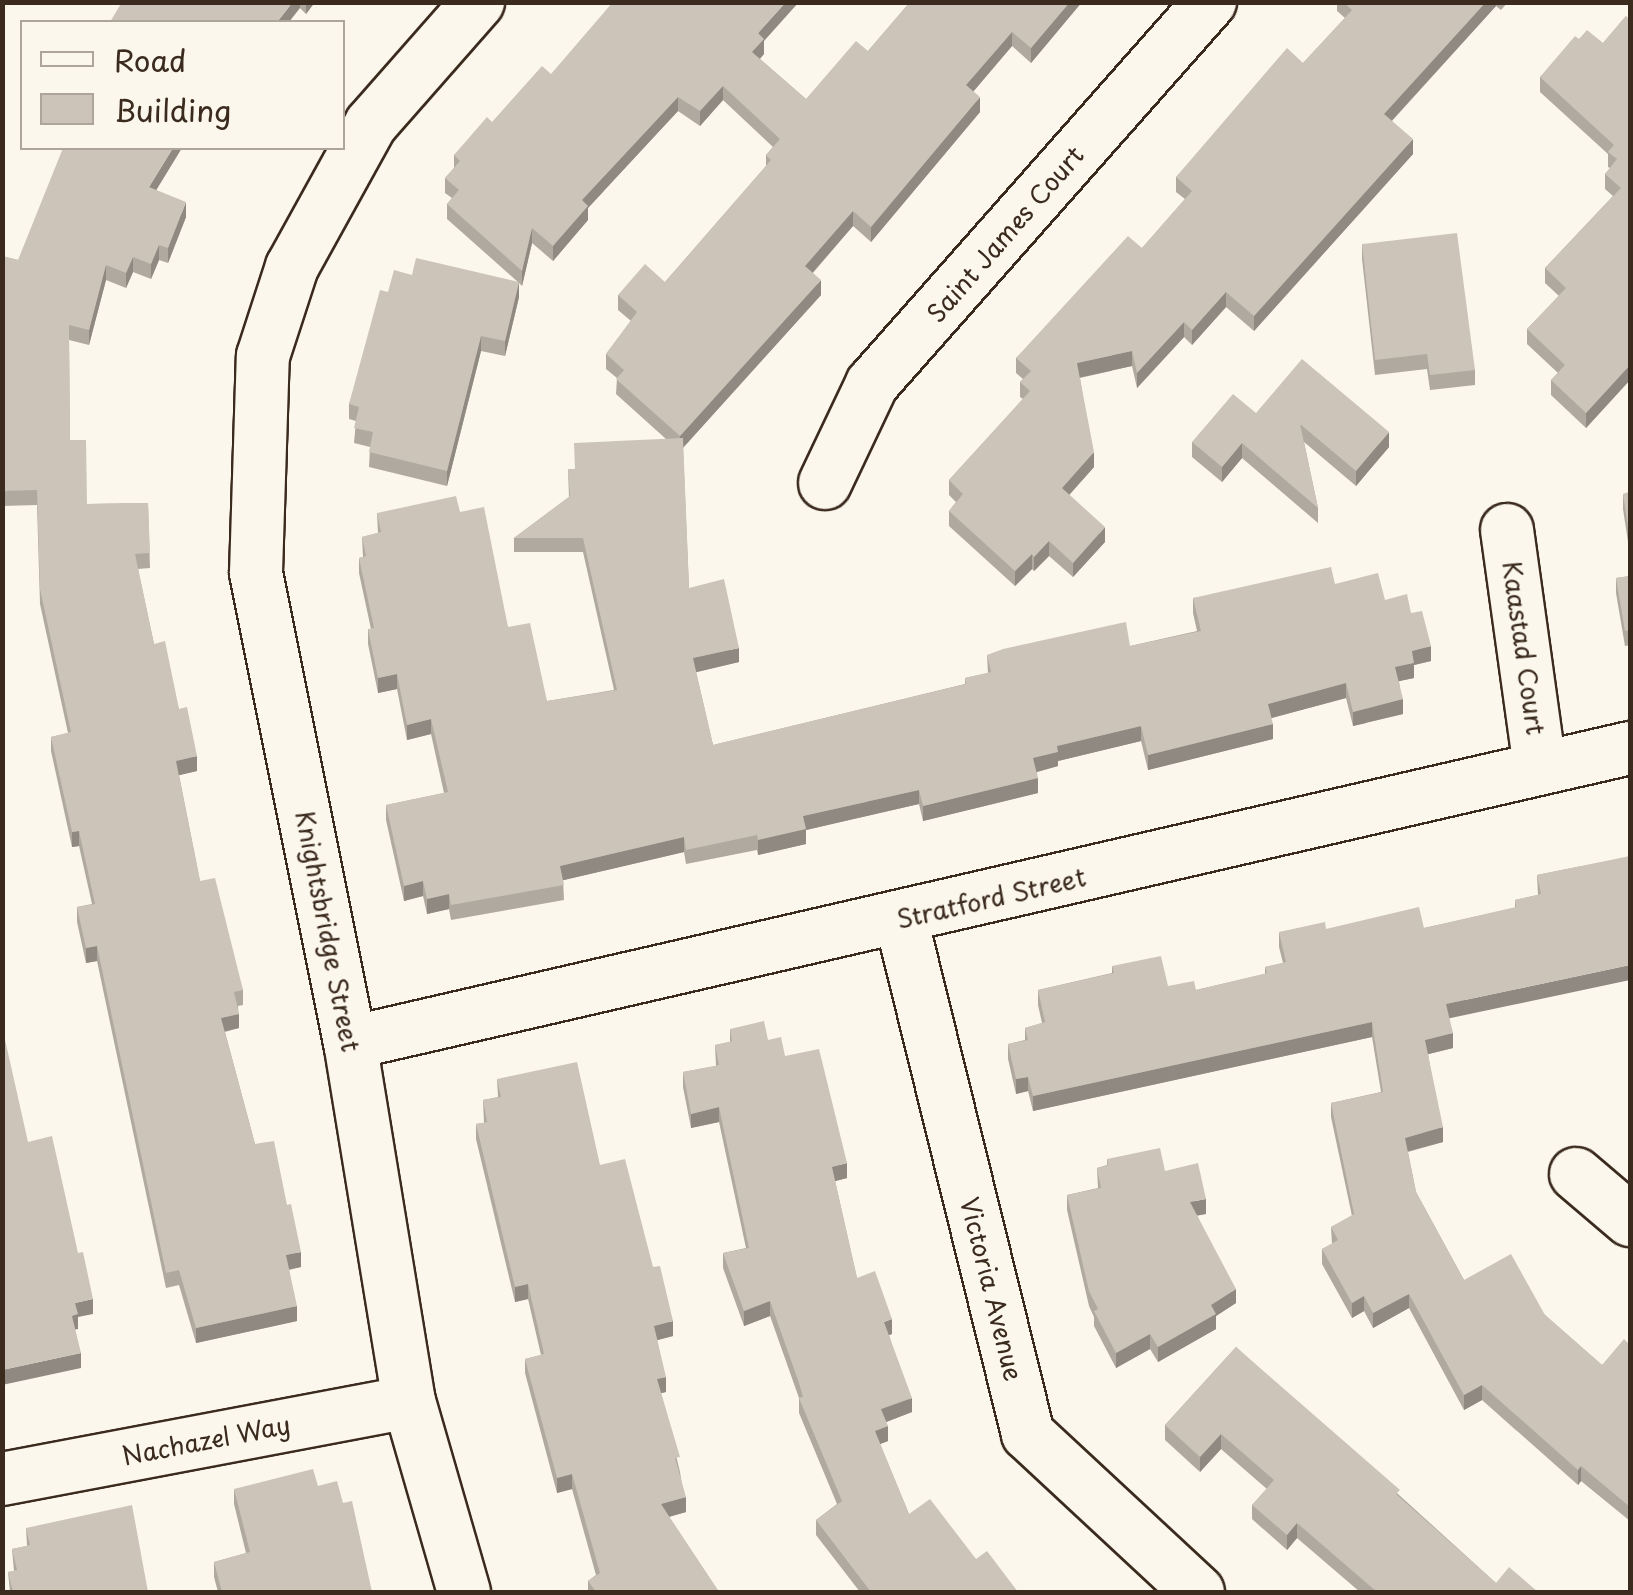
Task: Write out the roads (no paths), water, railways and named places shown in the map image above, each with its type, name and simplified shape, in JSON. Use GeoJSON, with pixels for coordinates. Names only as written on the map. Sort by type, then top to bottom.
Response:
{"type":"FeatureCollection","features":[{"type":"Feature","properties":{"kind":"street","name":"Knightsbridge Street"},"geometry":{"type":"LineString","coordinates":[[464,1592],[410,1402],[350,1043],[256,573],[263,356],[292,267],[371,124],[478,2]]}},
{"type":"Feature","properties":{"kind":"street","name":"Saint James Court"},"geometry":{"type":"LineString","coordinates":[[825,483],[872,384],[1210,2]]}},
{"type":"Feature","properties":{"kind":"street","name":"Kaastad Court"},"geometry":{"type":"LineString","coordinates":[[1507,530],[1540,767]]}},
{"type":"Feature","properties":{"kind":"street","name":"Stratford Street"},"geometry":{"type":"LineString","coordinates":[[350,1043],[1630,748]]}},
{"type":"Feature","properties":{"kind":"street","name":"Victoria Avenue"},"geometry":{"type":"LineString","coordinates":[[901,919],[1028,1434],[1198,1592]]}},
{"type":"Feature","properties":{"kind":"street"},"geometry":{"type":"LineString","coordinates":[[1576,1174],[1630,1220]]}},
{"type":"Feature","properties":{"kind":"street","name":"Nachazel Way"},"geometry":{"type":"LineString","coordinates":[[2,1478],[410,1402]]}}]}
